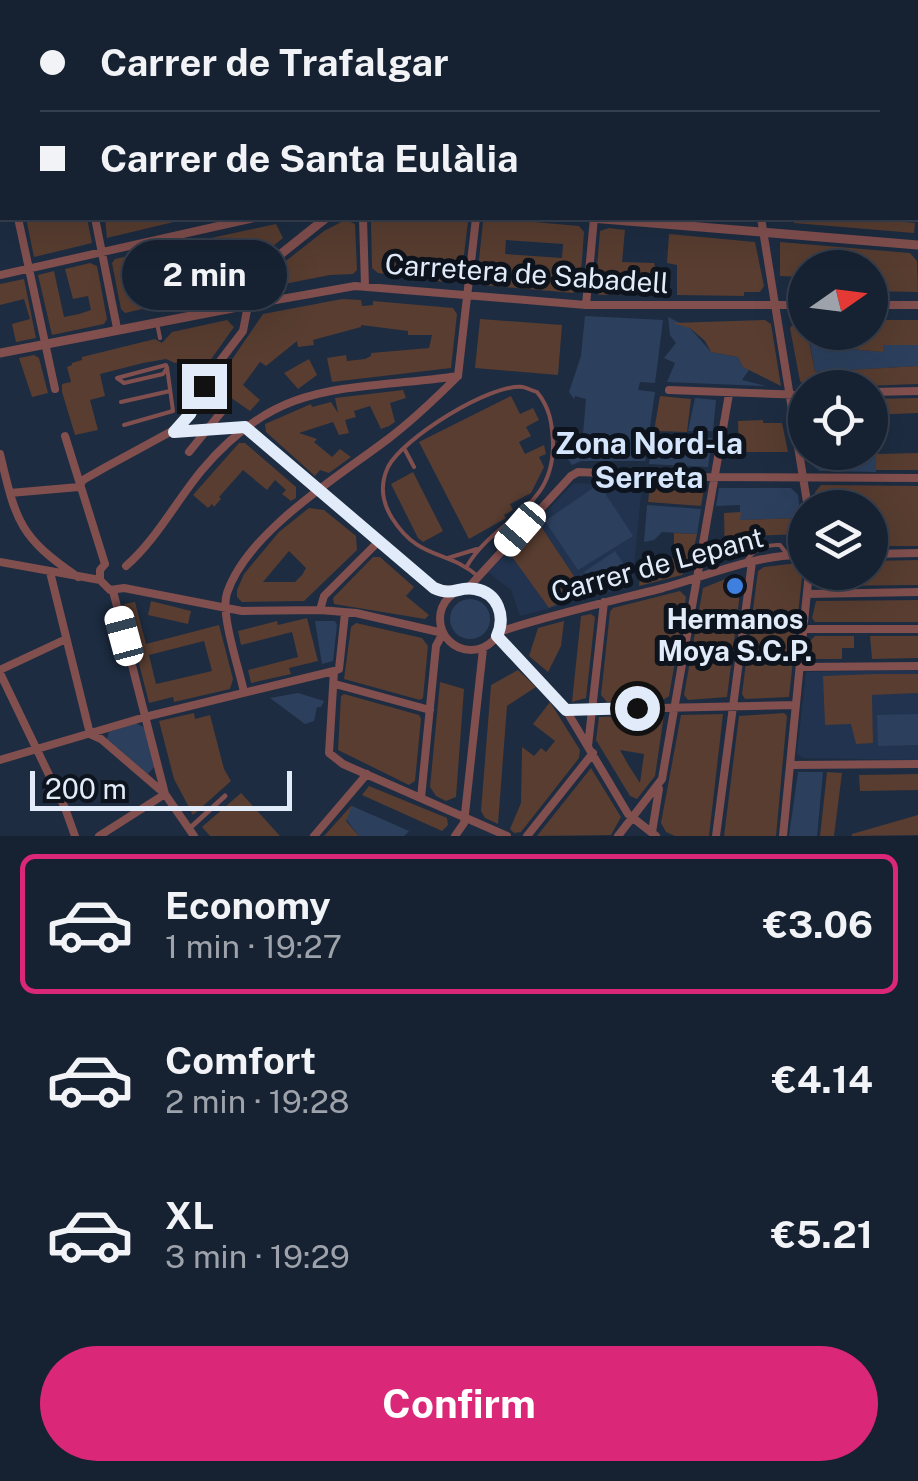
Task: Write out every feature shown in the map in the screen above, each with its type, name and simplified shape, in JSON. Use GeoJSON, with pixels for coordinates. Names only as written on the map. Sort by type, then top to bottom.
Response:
{"type":"FeatureCollection","features":[{"type":"Feature","properties":{"kind":"street"},"geometry":{"type":"LineString","coordinates":[[0,152],[0,160]]}},
{"type":"Feature","properties":{"kind":"street"},"geometry":{"type":"LineString","coordinates":[[18,220],[55,390]]}},
{"type":"Feature","properties":{"kind":"street"},"geometry":{"type":"LineString","coordinates":[[95,220],[118,328]]}},
{"type":"Feature","properties":{"kind":"street"},"geometry":{"type":"LineString","coordinates":[[248,304],[239,299],[238,289],[324,220]]}},
{"type":"Feature","properties":{"kind":"street"},"geometry":{"type":"LineString","coordinates":[[363,220],[365,286]]}},
{"type":"Feature","properties":{"kind":"street"},"geometry":{"type":"LineString","coordinates":[[244,692],[226,607],[228,592],[250,555],[283,519],[392,436],[458,376],[476,220]]}},
{"type":"Feature","properties":{"kind":"street"},"geometry":{"type":"LineString","coordinates":[[586,305],[592,220]]}},
{"type":"Feature","properties":{"kind":"street"},"geometry":{"type":"LineString","coordinates":[[620,220],[918,245]]}},
{"type":"Feature","properties":{"kind":"street"},"geometry":{"type":"LineString","coordinates":[[761,220],[788,374]]}},
{"type":"Feature","properties":{"kind":"street"},"geometry":{"type":"LineString","coordinates":[[0,274],[218,221]]}},
{"type":"Feature","properties":{"kind":"street","name":"Carretera de Sabadell"},"geometry":{"type":"LineString","coordinates":[[248,304],[365,286],[586,305],[788,306]]}},
{"type":"Feature","properties":{"kind":"street"},"geometry":{"type":"LineString","coordinates":[[0,353],[248,304]]}},
{"type":"Feature","properties":{"kind":"street"},"geometry":{"type":"LineString","coordinates":[[80,486],[83,480],[174,432],[190,414],[207,378],[243,331],[248,304]]}},
{"type":"Feature","properties":{"kind":"street"},"geometry":{"type":"LineString","coordinates":[[888,305],[918,305]]}},
{"type":"Feature","properties":{"kind":"street"},"geometry":{"type":"LineString","coordinates":[[113,591],[127,577],[204,467],[268,410],[317,392],[440,382],[458,376]]}},
{"type":"Feature","properties":{"kind":"street"},"geometry":{"type":"LineString","coordinates":[[439,394],[440,382]]}},
{"type":"Feature","properties":{"kind":"street"},"geometry":{"type":"LineString","coordinates":[[668,390],[788,396]]}},
{"type":"Feature","properties":{"kind":"street"},"geometry":{"type":"LineString","coordinates":[[888,392],[918,391]]}},
{"type":"Feature","properties":{"kind":"street"},"geometry":{"type":"LineString","coordinates":[[654,834],[659,784],[729,394]]}},
{"type":"Feature","properties":{"kind":"street"},"geometry":{"type":"LineString","coordinates":[[189,452],[227,406]]}},
{"type":"Feature","properties":{"kind":"street"},"geometry":{"type":"LineString","coordinates":[[174,432],[245,427],[434,588],[452,594]]}},
{"type":"Feature","properties":{"kind":"street"},"geometry":{"type":"LineString","coordinates":[[65,436],[105,564]]}},
{"type":"Feature","properties":{"kind":"street"},"geometry":{"type":"LineString","coordinates":[[0,454],[16,516],[40,552],[78,577]]}},
{"type":"Feature","properties":{"kind":"street"},"geometry":{"type":"LineString","coordinates":[[802,470],[805,490]]}},
{"type":"Feature","properties":{"kind":"street"},"geometry":{"type":"LineString","coordinates":[[421,798],[436,646],[443,633],[442,607],[452,594],[468,588],[479,577],[571,476],[586,472],[918,478]]}},
{"type":"Feature","properties":{"kind":"street"},"geometry":{"type":"LineString","coordinates":[[10,493],[80,486]]}},
{"type":"Feature","properties":{"kind":"street"},"geometry":{"type":"LineString","coordinates":[[320,610],[324,596],[378,541]]}},
{"type":"Feature","properties":{"kind":"street"},"geometry":{"type":"LineString","coordinates":[[888,554],[918,553]]}},
{"type":"Feature","properties":{"kind":"street","name":"Carrer de Lepant"},"geometry":{"type":"LineString","coordinates":[[498,634],[520,624],[788,554]]}},
{"type":"Feature","properties":{"kind":"street"},"geometry":{"type":"LineString","coordinates":[[113,591],[100,580],[100,570],[118,560],[127,577],[142,591],[242,611],[345,613],[443,633],[460,648],[486,647],[514,654]]}},
{"type":"Feature","properties":{"kind":"street"},"geometry":{"type":"LineString","coordinates":[[0,562],[100,580]]}},
{"type":"Feature","properties":{"kind":"street"},"geometry":{"type":"LineString","coordinates":[[716,836],[735,706],[749,563]]}},
{"type":"Feature","properties":{"kind":"street"},"geometry":{"type":"LineString","coordinates":[[50,572],[90,734]]}},
{"type":"Feature","properties":{"kind":"street"},"geometry":{"type":"LineString","coordinates":[[434,588],[442,607]]}},
{"type":"Feature","properties":{"kind":"street"},"geometry":{"type":"LineString","coordinates":[[454,836],[464,823],[486,647],[498,634],[502,622],[497,603],[487,593],[468,588]]}},
{"type":"Feature","properties":{"kind":"street"},"geometry":{"type":"LineString","coordinates":[[783,836],[807,590]]}},
{"type":"Feature","properties":{"kind":"street"},"geometry":{"type":"LineString","coordinates":[[113,591],[165,794]]}},
{"type":"Feature","properties":{"kind":"street"},"geometry":{"type":"LineString","coordinates":[[807,594],[918,592]]}},
{"type":"Feature","properties":{"kind":"street"},"geometry":{"type":"LineString","coordinates":[[527,836],[590,749],[604,602]]}},
{"type":"Feature","properties":{"kind":"street"},"geometry":{"type":"LineString","coordinates":[[0,760],[144,717],[334,671],[338,669],[345,613]]}},
{"type":"Feature","properties":{"kind":"street"},"geometry":{"type":"LineString","coordinates":[[419,628],[440,619]]}},
{"type":"Feature","properties":{"kind":"street","name":"Carrer de Lepant"},"geometry":{"type":"LineString","coordinates":[[502,622],[520,624]]}},
{"type":"Feature","properties":{"kind":"street"},"geometry":{"type":"LineString","coordinates":[[804,629],[918,629]]}},
{"type":"Feature","properties":{"kind":"street"},"geometry":{"type":"LineString","coordinates":[[498,634],[566,710],[632,818],[654,834]]}},
{"type":"Feature","properties":{"kind":"street"},"geometry":{"type":"LineString","coordinates":[[66,639],[0,672],[76,836]]}},
{"type":"Feature","properties":{"kind":"street"},"geometry":{"type":"LineString","coordinates":[[801,666],[918,666]]}},
{"type":"Feature","properties":{"kind":"street"},"geometry":{"type":"LineString","coordinates":[[334,671],[329,753],[343,764],[507,836]]}},
{"type":"Feature","properties":{"kind":"street"},"geometry":{"type":"LineString","coordinates":[[335,684],[430,710]]}},
{"type":"Feature","properties":{"kind":"street"},"geometry":{"type":"LineString","coordinates":[[566,710],[796,705]]}},
{"type":"Feature","properties":{"kind":"street"},"geometry":{"type":"LineString","coordinates":[[90,734],[100,738],[165,794],[192,833],[225,796]]}},
{"type":"Feature","properties":{"kind":"street"},"geometry":{"type":"LineString","coordinates":[[790,765],[918,764]]}},
{"type":"Feature","properties":{"kind":"street"},"geometry":{"type":"LineString","coordinates":[[314,836],[367,774]]}},
{"type":"Feature","properties":{"kind":"street"},"geometry":{"type":"LineString","coordinates":[[618,836],[659,784]]}},
{"type":"Feature","properties":{"kind":"street"},"geometry":{"type":"LineString","coordinates":[[99,836],[165,794]]}},
{"type":"Feature","properties":{"kind":"lane"},"geometry":{"type":"LineString","coordinates":[[157,320],[160,338]]}},
{"type":"Feature","properties":{"kind":"lane"},"geometry":{"type":"LineString","coordinates":[[166,365],[163,374],[124,383],[117,378],[166,365]]}},
{"type":"Feature","properties":{"kind":"lane"},"geometry":{"type":"LineString","coordinates":[[124,425],[173,411],[166,365]]}},
{"type":"Feature","properties":{"kind":"lane"},"geometry":{"type":"LineString","coordinates":[[447,559],[477,549],[513,520],[547,484],[552,470],[552,428],[538,392],[524,386],[473,402],[404,448],[386,470],[383,497],[392,518],[416,547],[447,559],[467,566],[479,577]]}},
{"type":"Feature","properties":{"kind":"lane"},"geometry":{"type":"LineString","coordinates":[[121,402],[170,392]]}},
{"type":"Feature","properties":{"kind":"lane"},"geometry":{"type":"LineString","coordinates":[[404,448],[414,467]]}},
{"type":"Feature","properties":{"kind":"lane"},"geometry":{"type":"LineString","coordinates":[[467,566],[477,549]]}},
{"type":"Feature","properties":{"kind":"shaded area"},"geometry":{"type":"Polygon","coordinates":[[[231,255],[237,285],[230,304],[207,309],[194,301],[185,267],[231,255]]]}},
{"type":"Feature","properties":{"kind":"shaded area"},"geometry":{"type":"Polygon","coordinates":[[[585,316],[663,320],[655,383],[640,382],[638,390],[655,392],[645,461],[581,461],[572,465],[566,456],[569,436],[583,434],[586,399],[574,399],[569,392],[581,356],[585,316]]]}},
{"type":"Feature","properties":{"kind":"shaded area"},"geometry":{"type":"Polygon","coordinates":[[[668,317],[690,328],[711,352],[738,357],[749,370],[742,380],[766,386],[667,382],[675,363],[664,358],[676,343],[670,335],[668,317]]]}},
{"type":"Feature","properties":{"kind":"shaded area"},"geometry":{"type":"Polygon","coordinates":[[[888,345],[918,345],[918,366],[815,370],[811,350],[883,352],[888,345]]]}},
{"type":"Feature","properties":{"kind":"shaded area"},"geometry":{"type":"Polygon","coordinates":[[[695,398],[716,400],[713,431],[688,431],[695,398]]]}},
{"type":"Feature","properties":{"kind":"shaded area"},"geometry":{"type":"Polygon","coordinates":[[[652,436],[712,438],[708,467],[649,464],[652,436]]]}},
{"type":"Feature","properties":{"kind":"shaded area"},"geometry":{"type":"Polygon","coordinates":[[[876,470],[876,472],[820,471],[876,470]]]}},
{"type":"Feature","properties":{"kind":"shaded area"},"geometry":{"type":"Polygon","coordinates":[[[574,483],[642,486],[632,586],[520,616],[511,590],[488,572],[574,483]]]}},
{"type":"Feature","properties":{"kind":"shaded area"},"geometry":{"type":"Polygon","coordinates":[[[599,484],[633,536],[578,570],[545,521],[599,484]]]}},
{"type":"Feature","properties":{"kind":"shaded area"},"geometry":{"type":"Polygon","coordinates":[[[719,488],[793,490],[788,490],[788,518],[740,520],[740,505],[716,506],[719,488]]]}},
{"type":"Feature","properties":{"kind":"shaded area"},"geometry":{"type":"Polygon","coordinates":[[[647,505],[701,509],[697,534],[662,532],[654,540],[644,542],[647,505]]]}},
{"type":"Feature","properties":{"kind":"shaded area"},"geometry":{"type":"Polygon","coordinates":[[[615,551],[627,569],[595,590],[584,572],[615,551]]]}},
{"type":"Feature","properties":{"kind":"shaded area"},"geometry":{"type":"Polygon","coordinates":[[[470,599],[484,605],[490,619],[484,633],[470,639],[456,633],[450,619],[456,605],[470,599]]]}},
{"type":"Feature","properties":{"kind":"shaded area"},"geometry":{"type":"Polygon","coordinates":[[[315,621],[335,621],[337,625],[333,661],[322,664],[315,621]]]}},
{"type":"Feature","properties":{"kind":"shaded area"},"geometry":{"type":"Polygon","coordinates":[[[918,670],[918,760],[803,758],[797,754],[806,672],[918,670]]]}},
{"type":"Feature","properties":{"kind":"shaded area"},"geometry":{"type":"Polygon","coordinates":[[[298,693],[324,701],[317,707],[314,721],[305,724],[270,698],[298,693]]]}},
{"type":"Feature","properties":{"kind":"shaded area"},"geometry":{"type":"Polygon","coordinates":[[[918,714],[918,745],[878,746],[877,715],[918,714]]]}},
{"type":"Feature","properties":{"kind":"shaded area"},"geometry":{"type":"Polygon","coordinates":[[[136,723],[145,728],[154,767],[148,774],[107,739],[109,732],[136,723]]]}},
{"type":"Feature","properties":{"kind":"shaded area"},"geometry":{"type":"Polygon","coordinates":[[[798,772],[823,772],[817,836],[789,836],[798,772]]]}},
{"type":"Feature","properties":{"kind":"shaded area"},"geometry":{"type":"Polygon","coordinates":[[[352,806],[409,831],[404,836],[359,836],[343,815],[352,806]]]}},
{"type":"Feature","properties":{"kind":"building"},"geometry":{"type":"Polygon","coordinates":[[[26,220],[87,220],[92,243],[34,257],[26,220]]]}},
{"type":"Feature","properties":{"kind":"building"},"geometry":{"type":"Polygon","coordinates":[[[105,220],[182,220],[107,238],[105,220]]]}},
{"type":"Feature","properties":{"kind":"building"},"geometry":{"type":"Polygon","coordinates":[[[345,220],[355,224],[357,270],[353,274],[284,284],[277,268],[324,231],[345,220]]]}},
{"type":"Feature","properties":{"kind":"building"},"geometry":{"type":"Polygon","coordinates":[[[466,220],[461,279],[452,283],[378,273],[372,268],[371,222],[466,220]]]}},
{"type":"Feature","properties":{"kind":"building"},"geometry":{"type":"Polygon","coordinates":[[[485,220],[579,226],[584,232],[580,287],[573,293],[482,285],[477,279],[485,220]],[[506,240],[505,254],[562,258],[563,244],[506,240]]]}},
{"type":"Feature","properties":{"kind":"building"},"geometry":{"type":"Polygon","coordinates":[[[904,220],[915,223],[914,233],[794,223],[904,220]]]}},
{"type":"Feature","properties":{"kind":"building"},"geometry":{"type":"Polygon","coordinates":[[[276,224],[283,238],[238,275],[232,253],[183,264],[190,298],[125,313],[121,309],[112,263],[115,259],[276,224]]]}},
{"type":"Feature","properties":{"kind":"building"},"geometry":{"type":"Polygon","coordinates":[[[625,230],[622,262],[654,263],[662,293],[599,295],[595,291],[600,231],[625,230]]]}},
{"type":"Feature","properties":{"kind":"building"},"geometry":{"type":"Polygon","coordinates":[[[669,234],[755,242],[764,286],[760,292],[744,292],[744,296],[677,295],[677,265],[667,263],[669,234]]]}},
{"type":"Feature","properties":{"kind":"building"},"geometry":{"type":"Polygon","coordinates":[[[780,242],[875,250],[788,250],[788,276],[780,276],[780,242]]]}},
{"type":"Feature","properties":{"kind":"building"},"geometry":{"type":"Polygon","coordinates":[[[888,251],[910,253],[917,261],[918,292],[888,291],[888,251]]]}},
{"type":"Feature","properties":{"kind":"building"},"geometry":{"type":"Polygon","coordinates":[[[90,263],[97,266],[107,319],[104,324],[52,335],[38,275],[54,271],[64,317],[79,314],[91,310],[88,296],[73,299],[65,269],[90,263]]]}},
{"type":"Feature","properties":{"kind":"building"},"geometry":{"type":"Polygon","coordinates":[[[24,279],[36,338],[16,342],[12,324],[30,319],[24,299],[0,305],[0,284],[24,279]]]}},
{"type":"Feature","properties":{"kind":"building"},"geometry":{"type":"Polygon","coordinates":[[[342,299],[361,300],[362,306],[373,305],[373,301],[453,308],[457,314],[451,368],[332,382],[327,358],[346,355],[347,361],[365,359],[371,353],[429,348],[432,335],[408,335],[408,331],[361,325],[313,340],[314,345],[298,347],[297,341],[266,366],[260,362],[243,385],[260,400],[250,411],[214,386],[263,314],[342,299]]]}},
{"type":"Feature","properties":{"kind":"building"},"geometry":{"type":"Polygon","coordinates":[[[480,319],[562,325],[558,375],[475,368],[480,319]]]}},
{"type":"Feature","properties":{"kind":"building"},"geometry":{"type":"Polygon","coordinates":[[[227,320],[234,327],[199,376],[195,359],[175,363],[166,359],[100,374],[105,396],[90,400],[98,430],[75,435],[62,392],[62,384],[71,382],[67,367],[72,363],[155,339],[162,343],[172,332],[227,320]]]}},
{"type":"Feature","properties":{"kind":"building"},"geometry":{"type":"Polygon","coordinates":[[[765,320],[771,324],[781,386],[743,367],[738,357],[711,352],[690,328],[672,323],[765,320]]]}},
{"type":"Feature","properties":{"kind":"building"},"geometry":{"type":"Polygon","coordinates":[[[888,320],[918,320],[918,345],[888,345],[888,320]]]}},
{"type":"Feature","properties":{"kind":"building"},"geometry":{"type":"Polygon","coordinates":[[[794,350],[811,350],[815,370],[798,370],[794,350]]]}},
{"type":"Feature","properties":{"kind":"building"},"geometry":{"type":"Polygon","coordinates":[[[19,358],[39,358],[48,393],[32,397],[19,358]]]}},
{"type":"Feature","properties":{"kind":"building"},"geometry":{"type":"Polygon","coordinates":[[[309,359],[317,375],[298,389],[284,373],[309,359]]]}},
{"type":"Feature","properties":{"kind":"building"},"geometry":{"type":"Polygon","coordinates":[[[918,366],[918,384],[888,385],[888,370],[849,370],[918,366]]]}},
{"type":"Feature","properties":{"kind":"building"},"geometry":{"type":"Polygon","coordinates":[[[403,390],[406,398],[390,403],[395,422],[389,426],[381,429],[370,406],[354,411],[356,417],[345,420],[349,433],[339,435],[333,422],[299,433],[317,439],[314,442],[332,457],[340,449],[351,457],[329,473],[320,470],[315,476],[266,432],[265,424],[311,404],[312,407],[331,402],[338,413],[335,398],[403,390]]]}},
{"type":"Feature","properties":{"kind":"building"},"geometry":{"type":"Polygon","coordinates":[[[511,396],[520,414],[533,408],[539,420],[526,427],[531,436],[519,442],[525,454],[544,445],[546,454],[539,457],[544,467],[531,493],[510,504],[513,510],[504,515],[506,518],[469,539],[419,442],[511,396]]]}},
{"type":"Feature","properties":{"kind":"building"},"geometry":{"type":"Polygon","coordinates":[[[660,396],[691,399],[687,432],[654,431],[660,396]]]}},
{"type":"Feature","properties":{"kind":"building"},"geometry":{"type":"Polygon","coordinates":[[[918,398],[918,413],[888,414],[888,399],[918,398]]]}},
{"type":"Feature","properties":{"kind":"building"},"geometry":{"type":"Polygon","coordinates":[[[738,421],[782,423],[788,452],[739,452],[738,421]]]}},
{"type":"Feature","properties":{"kind":"building"},"geometry":{"type":"Polygon","coordinates":[[[239,443],[245,443],[296,487],[296,498],[291,501],[282,494],[286,490],[275,480],[267,490],[243,470],[214,507],[212,504],[208,508],[193,495],[239,443]]]}},
{"type":"Feature","properties":{"kind":"building"},"geometry":{"type":"Polygon","coordinates":[[[918,453],[918,470],[888,470],[888,454],[918,453]]]}},
{"type":"Feature","properties":{"kind":"building"},"geometry":{"type":"Polygon","coordinates":[[[413,472],[443,531],[423,542],[391,484],[413,472]]]}},
{"type":"Feature","properties":{"kind":"building"},"geometry":{"type":"Polygon","coordinates":[[[821,485],[918,486],[918,546],[888,546],[888,490],[817,490],[821,485]]]}},
{"type":"Feature","properties":{"kind":"building"},"geometry":{"type":"Polygon","coordinates":[[[650,486],[704,489],[701,506],[648,502],[650,486]]]}},
{"type":"Feature","properties":{"kind":"building"},"geometry":{"type":"Polygon","coordinates":[[[309,508],[324,510],[356,536],[357,550],[304,601],[242,602],[237,590],[244,574],[279,532],[309,508]],[[289,551],[263,582],[295,582],[306,568],[289,551]]]}},
{"type":"Feature","properties":{"kind":"building"},"geometry":{"type":"Polygon","coordinates":[[[741,512],[740,520],[788,518],[788,535],[744,536],[743,549],[735,549],[735,558],[725,560],[724,513],[741,512]]]}},
{"type":"Feature","properties":{"kind":"building"},"geometry":{"type":"Polygon","coordinates":[[[538,527],[584,591],[549,608],[510,554],[538,527]]]}},
{"type":"Feature","properties":{"kind":"building"},"geometry":{"type":"Polygon","coordinates":[[[674,533],[697,534],[690,566],[682,575],[639,586],[641,568],[674,558],[678,544],[674,544],[674,533]]]}},
{"type":"Feature","properties":{"kind":"building"},"geometry":{"type":"Polygon","coordinates":[[[373,557],[380,557],[414,587],[406,596],[429,615],[425,619],[334,604],[333,598],[373,557]]]}},
{"type":"Feature","properties":{"kind":"building"},"geometry":{"type":"Polygon","coordinates":[[[918,560],[918,585],[888,585],[888,561],[918,560]]]}},
{"type":"Feature","properties":{"kind":"building"},"geometry":{"type":"Polygon","coordinates":[[[788,564],[788,590],[801,590],[789,697],[745,699],[742,694],[758,571],[788,564]]]}},
{"type":"Feature","properties":{"kind":"building"},"geometry":{"type":"Polygon","coordinates":[[[738,574],[742,577],[727,697],[688,700],[684,695],[703,588],[738,574]]]}},
{"type":"Feature","properties":{"kind":"building"},"geometry":{"type":"Polygon","coordinates":[[[680,591],[686,597],[669,696],[663,700],[607,702],[601,695],[610,612],[680,591]]]}},
{"type":"Feature","properties":{"kind":"building"},"geometry":{"type":"Polygon","coordinates":[[[918,600],[918,622],[815,622],[812,618],[816,601],[918,600]]]}},
{"type":"Feature","properties":{"kind":"building"},"geometry":{"type":"Polygon","coordinates":[[[151,601],[191,611],[188,624],[148,615],[151,601]]]}},
{"type":"Feature","properties":{"kind":"building"},"geometry":{"type":"Polygon","coordinates":[[[135,602],[146,644],[219,625],[233,679],[230,689],[174,702],[173,697],[149,703],[124,604],[135,602]],[[204,641],[149,655],[156,684],[212,671],[204,641]]]}},
{"type":"Feature","properties":{"kind":"building"},"geometry":{"type":"Polygon","coordinates":[[[581,616],[595,617],[586,698],[572,702],[581,616]]]}},
{"type":"Feature","properties":{"kind":"building"},"geometry":{"type":"Polygon","coordinates":[[[307,618],[318,661],[289,668],[291,674],[251,683],[248,670],[298,657],[292,632],[241,645],[238,631],[307,618]]]}},
{"type":"Feature","properties":{"kind":"building"},"geometry":{"type":"Polygon","coordinates":[[[564,621],[561,646],[548,672],[529,656],[538,628],[564,621]]]}},
{"type":"Feature","properties":{"kind":"building"},"geometry":{"type":"Polygon","coordinates":[[[356,623],[422,638],[428,646],[423,698],[344,679],[351,627],[356,623]]]}},
{"type":"Feature","properties":{"kind":"building"},"geometry":{"type":"Polygon","coordinates":[[[815,636],[854,636],[854,648],[842,648],[842,659],[812,659],[808,656],[810,641],[815,636]]]}},
{"type":"Feature","properties":{"kind":"building"},"geometry":{"type":"Polygon","coordinates":[[[870,636],[918,636],[918,658],[872,659],[870,636]]]}},
{"type":"Feature","properties":{"kind":"building"},"geometry":{"type":"Polygon","coordinates":[[[518,670],[536,687],[507,706],[498,824],[485,818],[481,811],[491,685],[518,670]]]}},
{"type":"Feature","properties":{"kind":"building"},"geometry":{"type":"Polygon","coordinates":[[[918,674],[918,693],[872,695],[873,743],[856,744],[851,724],[825,725],[823,676],[918,674]]]}},
{"type":"Feature","properties":{"kind":"building"},"geometry":{"type":"Polygon","coordinates":[[[440,682],[464,689],[456,797],[446,801],[430,787],[440,682]]]}},
{"type":"Feature","properties":{"kind":"building"},"geometry":{"type":"Polygon","coordinates":[[[344,694],[419,715],[415,781],[409,785],[338,750],[344,694]]]}},
{"type":"Feature","properties":{"kind":"building"},"geometry":{"type":"Polygon","coordinates":[[[550,702],[580,750],[579,758],[521,832],[514,833],[510,829],[521,803],[522,747],[534,756],[541,748],[546,752],[555,741],[533,724],[550,702]]]}},
{"type":"Feature","properties":{"kind":"building"},"geometry":{"type":"Polygon","coordinates":[[[194,713],[195,719],[210,715],[224,769],[231,781],[193,815],[174,779],[159,721],[194,713]]]}},
{"type":"Feature","properties":{"kind":"building"},"geometry":{"type":"Polygon","coordinates":[[[723,714],[709,836],[675,836],[666,832],[661,823],[681,715],[723,714]]]}},
{"type":"Feature","properties":{"kind":"building"},"geometry":{"type":"Polygon","coordinates":[[[664,715],[655,776],[637,799],[630,796],[596,740],[599,717],[664,715]],[[620,750],[640,783],[644,754],[620,750]]]}},
{"type":"Feature","properties":{"kind":"building"},"geometry":{"type":"Polygon","coordinates":[[[739,716],[787,716],[776,836],[724,836],[739,716]]]}},
{"type":"Feature","properties":{"kind":"building"},"geometry":{"type":"Polygon","coordinates":[[[591,768],[621,817],[611,835],[537,836],[591,768]]]}},
{"type":"Feature","properties":{"kind":"building"},"geometry":{"type":"Polygon","coordinates":[[[827,772],[842,773],[834,836],[820,836],[827,772]]]}},
{"type":"Feature","properties":{"kind":"building"},"geometry":{"type":"Polygon","coordinates":[[[918,774],[918,790],[860,791],[859,775],[918,774]]]}},
{"type":"Feature","properties":{"kind":"building"},"geometry":{"type":"Polygon","coordinates":[[[369,786],[447,818],[448,825],[442,831],[362,795],[369,786]]]}},
{"type":"Feature","properties":{"kind":"building"},"geometry":{"type":"Polygon","coordinates":[[[241,793],[280,836],[210,836],[202,827],[241,793]]]}},
{"type":"Feature","properties":{"kind":"building"},"geometry":{"type":"Polygon","coordinates":[[[352,805],[346,821],[359,836],[324,836],[352,805]]]}},
{"type":"Feature","properties":{"kind":"building"},"geometry":{"type":"Polygon","coordinates":[[[918,815],[918,835],[852,836],[852,834],[918,815]]]}},
{"type":"Feature","properties":{"kind":"place","name":"Hermanos Moya S.C.P."},"geometry":{"type":"Point","coordinates":[735,586]}},
{"type":"Feature","properties":{"kind":"district","name":"Zona Nord-la Serreta"},"geometry":{"type":"Point","coordinates":[649,460]}},
{"type":"Feature","properties":{"kind":"route"},"geometry":{"type":"LineString","coordinates":[[204,386],[190,414],[174,432],[245,427],[434,588],[452,594],[468,588],[487,593],[500,611],[497,636],[544,682],[566,710],[637,708]]}}]}
